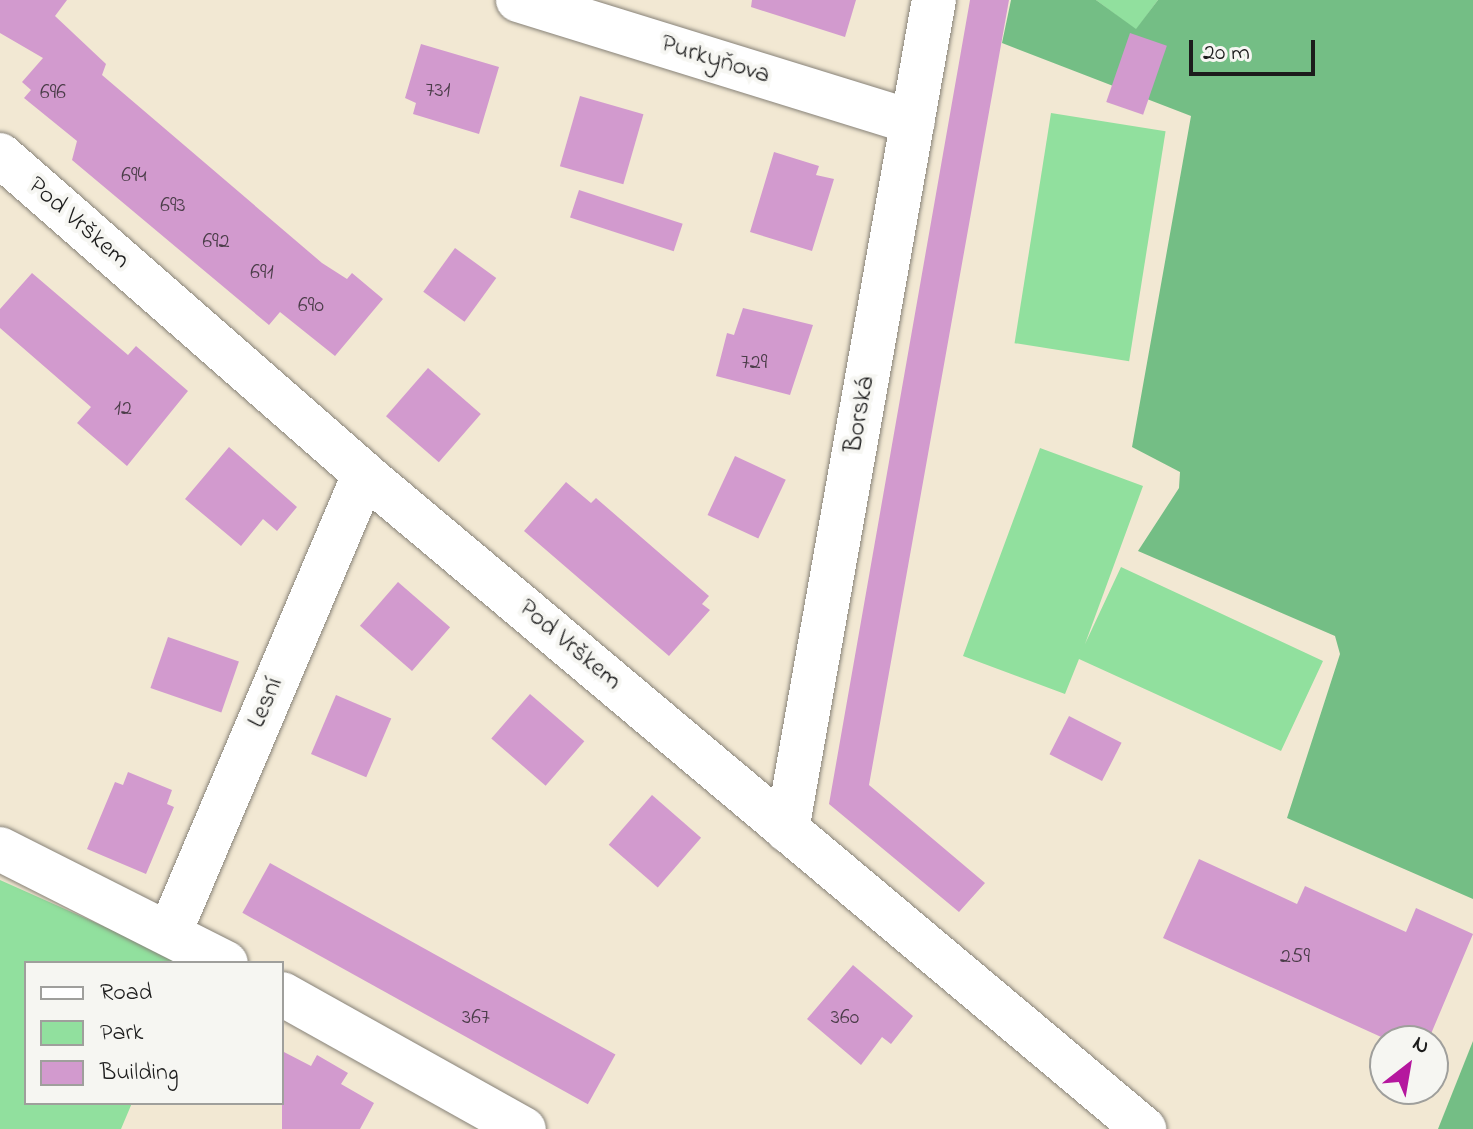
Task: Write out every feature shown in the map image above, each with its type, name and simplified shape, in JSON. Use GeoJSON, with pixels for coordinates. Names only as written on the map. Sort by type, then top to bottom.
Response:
{"type":"FeatureCollection","features":[{"type":"Feature","properties":{"kind":"street","name":"Purkyňova"},"geometry":{"type":"LineString","coordinates":[[518,0],[913,122]]}},
{"type":"Feature","properties":{"kind":"street","name":"Borská"},"geometry":{"type":"LineString","coordinates":[[787,830],[934,0]]}},
{"type":"Feature","properties":{"kind":"street","name":"Pod Vrškem"},"geometry":{"type":"LineString","coordinates":[[0,155],[364,474],[1144,1129]]}},
{"type":"Feature","properties":{"kind":"street","name":"Lesní"},"geometry":{"type":"LineString","coordinates":[[170,932],[364,474]]}},
{"type":"Feature","properties":{"kind":"street"},"geometry":{"type":"LineString","coordinates":[[0,849],[222,961]]}},
{"type":"Feature","properties":{"kind":"street"},"geometry":{"type":"LineString","coordinates":[[284,995],[524,1129]]}},
{"type":"Feature","properties":{"kind":"green space"},"geometry":{"type":"Polygon","coordinates":[[[1011,0],[1096,0],[1136,29],[1158,0],[1473,0],[1473,899],[1287,818],[1340,654],[1335,636],[1138,551],[1179,488],[1180,472],[1132,447],[1191,116],[1002,43],[1011,0]]]}},
{"type":"Feature","properties":{"kind":"green space"},"geometry":{"type":"Polygon","coordinates":[[[1096,0],[1158,0],[1136,30],[1096,0]]]}},
{"type":"Feature","properties":{"kind":"green space"},"geometry":{"type":"Polygon","coordinates":[[[1051,113],[1166,131],[1129,361],[1015,343],[1051,113]]]}},
{"type":"Feature","properties":{"kind":"green space"},"geometry":{"type":"Polygon","coordinates":[[[1040,448],[1143,486],[1085,644],[1121,567],[1323,661],[1281,751],[1079,659],[1065,694],[963,656],[1040,448]]]}},
{"type":"Feature","properties":{"kind":"green space"},"geometry":{"type":"Polygon","coordinates":[[[0,880],[182,961],[24,961],[24,1105],[131,1105],[121,1129],[0,1129],[0,880]]]}},
{"type":"Feature","properties":{"kind":"green space"},"geometry":{"type":"Polygon","coordinates":[[[1473,1041],[1473,1129],[1438,1129],[1473,1041]]]}},
{"type":"Feature","properties":{"kind":"building"},"geometry":{"type":"Polygon","coordinates":[[[0,0],[67,0],[55,16],[106,64],[102,75],[322,263],[347,279],[352,273],[383,299],[335,356],[280,312],[269,325],[72,160],[77,141],[24,98],[31,90],[22,82],[43,58],[0,33],[0,0]]]}},
{"type":"Feature","properties":{"kind":"building"},"geometry":{"type":"Polygon","coordinates":[[[752,0],[856,0],[845,37],[751,7],[752,0]]]}},
{"type":"Feature","properties":{"kind":"building"},"geometry":{"type":"Polygon","coordinates":[[[970,0],[1009,0],[869,785],[985,883],[959,912],[829,804],[970,0]]]}},
{"type":"Feature","properties":{"kind":"building"},"geometry":{"type":"Polygon","coordinates":[[[1130,33],[1167,46],[1143,115],[1106,102],[1130,33]]]}},
{"type":"Feature","properties":{"kind":"building"},"geometry":{"type":"Polygon","coordinates":[[[421,44],[499,67],[479,134],[413,114],[416,103],[405,98],[421,44]]]}},
{"type":"Feature","properties":{"kind":"building"},"geometry":{"type":"Polygon","coordinates":[[[580,96],[643,114],[623,184],[560,166],[580,96]]]}},
{"type":"Feature","properties":{"kind":"building"},"geometry":{"type":"Polygon","coordinates":[[[774,152],[819,166],[816,175],[834,179],[812,251],[750,232],[774,152]]]}},
{"type":"Feature","properties":{"kind":"building"},"geometry":{"type":"Polygon","coordinates":[[[579,190],[683,224],[674,251],[570,218],[579,190]]]}},
{"type":"Feature","properties":{"kind":"building"},"geometry":{"type":"Polygon","coordinates":[[[455,248],[496,278],[465,322],[423,292],[455,248]]]}},
{"type":"Feature","properties":{"kind":"building"},"geometry":{"type":"Polygon","coordinates":[[[32,273],[128,355],[136,346],[188,391],[127,466],[77,423],[91,407],[0,328],[0,309],[32,273]]]}},
{"type":"Feature","properties":{"kind":"building"},"geometry":{"type":"Polygon","coordinates":[[[743,308],[813,325],[790,395],[716,376],[727,333],[734,335],[743,308]]]}},
{"type":"Feature","properties":{"kind":"building"},"geometry":{"type":"Polygon","coordinates":[[[428,368],[481,414],[439,462],[386,416],[428,368]]]}},
{"type":"Feature","properties":{"kind":"building"},"geometry":{"type":"Polygon","coordinates":[[[229,447],[297,507],[277,531],[263,519],[241,546],[185,499],[229,447]]]}},
{"type":"Feature","properties":{"kind":"building"},"geometry":{"type":"Polygon","coordinates":[[[735,456],[786,480],[758,539],[708,515],[735,456]]]}},
{"type":"Feature","properties":{"kind":"building"},"geometry":{"type":"Polygon","coordinates":[[[566,482],[591,503],[596,498],[709,596],[702,604],[710,610],[669,656],[524,531],[566,482]]]}},
{"type":"Feature","properties":{"kind":"building"},"geometry":{"type":"Polygon","coordinates":[[[398,582],[450,627],[412,671],[360,626],[398,582]]]}},
{"type":"Feature","properties":{"kind":"building"},"geometry":{"type":"Polygon","coordinates":[[[168,637],[239,661],[221,712],[150,688],[168,637]]]}},
{"type":"Feature","properties":{"kind":"building"},"geometry":{"type":"Polygon","coordinates":[[[530,694],[584,741],[546,786],[491,739],[530,694]]]}},
{"type":"Feature","properties":{"kind":"building"},"geometry":{"type":"Polygon","coordinates":[[[336,695],[391,718],[366,777],[311,754],[336,695]]]}},
{"type":"Feature","properties":{"kind":"building"},"geometry":{"type":"Polygon","coordinates":[[[1069,716],[1122,743],[1102,781],[1049,754],[1069,716]]]}},
{"type":"Feature","properties":{"kind":"building"},"geometry":{"type":"Polygon","coordinates":[[[128,772],[172,790],[167,804],[174,807],[146,874],[87,849],[115,782],[123,785],[128,772]]]}},
{"type":"Feature","properties":{"kind":"building"},"geometry":{"type":"Polygon","coordinates":[[[652,795],[701,838],[658,887],[609,845],[652,795]]]}},
{"type":"Feature","properties":{"kind":"building"},"geometry":{"type":"Polygon","coordinates":[[[1199,859],[1297,904],[1305,886],[1406,932],[1416,908],[1473,934],[1435,1025],[1369,1025],[1369,1031],[1163,938],[1199,859]]]}},
{"type":"Feature","properties":{"kind":"building"},"geometry":{"type":"Polygon","coordinates":[[[270,863],[615,1054],[588,1104],[242,913],[270,863]]]}},
{"type":"Feature","properties":{"kind":"building"},"geometry":{"type":"Polygon","coordinates":[[[853,965],[913,1016],[891,1044],[882,1037],[861,1065],[807,1019],[853,965]]]}},
{"type":"Feature","properties":{"kind":"building"},"geometry":{"type":"Polygon","coordinates":[[[284,1052],[311,1066],[317,1055],[348,1073],[341,1084],[374,1103],[360,1129],[282,1129],[284,1052]]]}}]}
